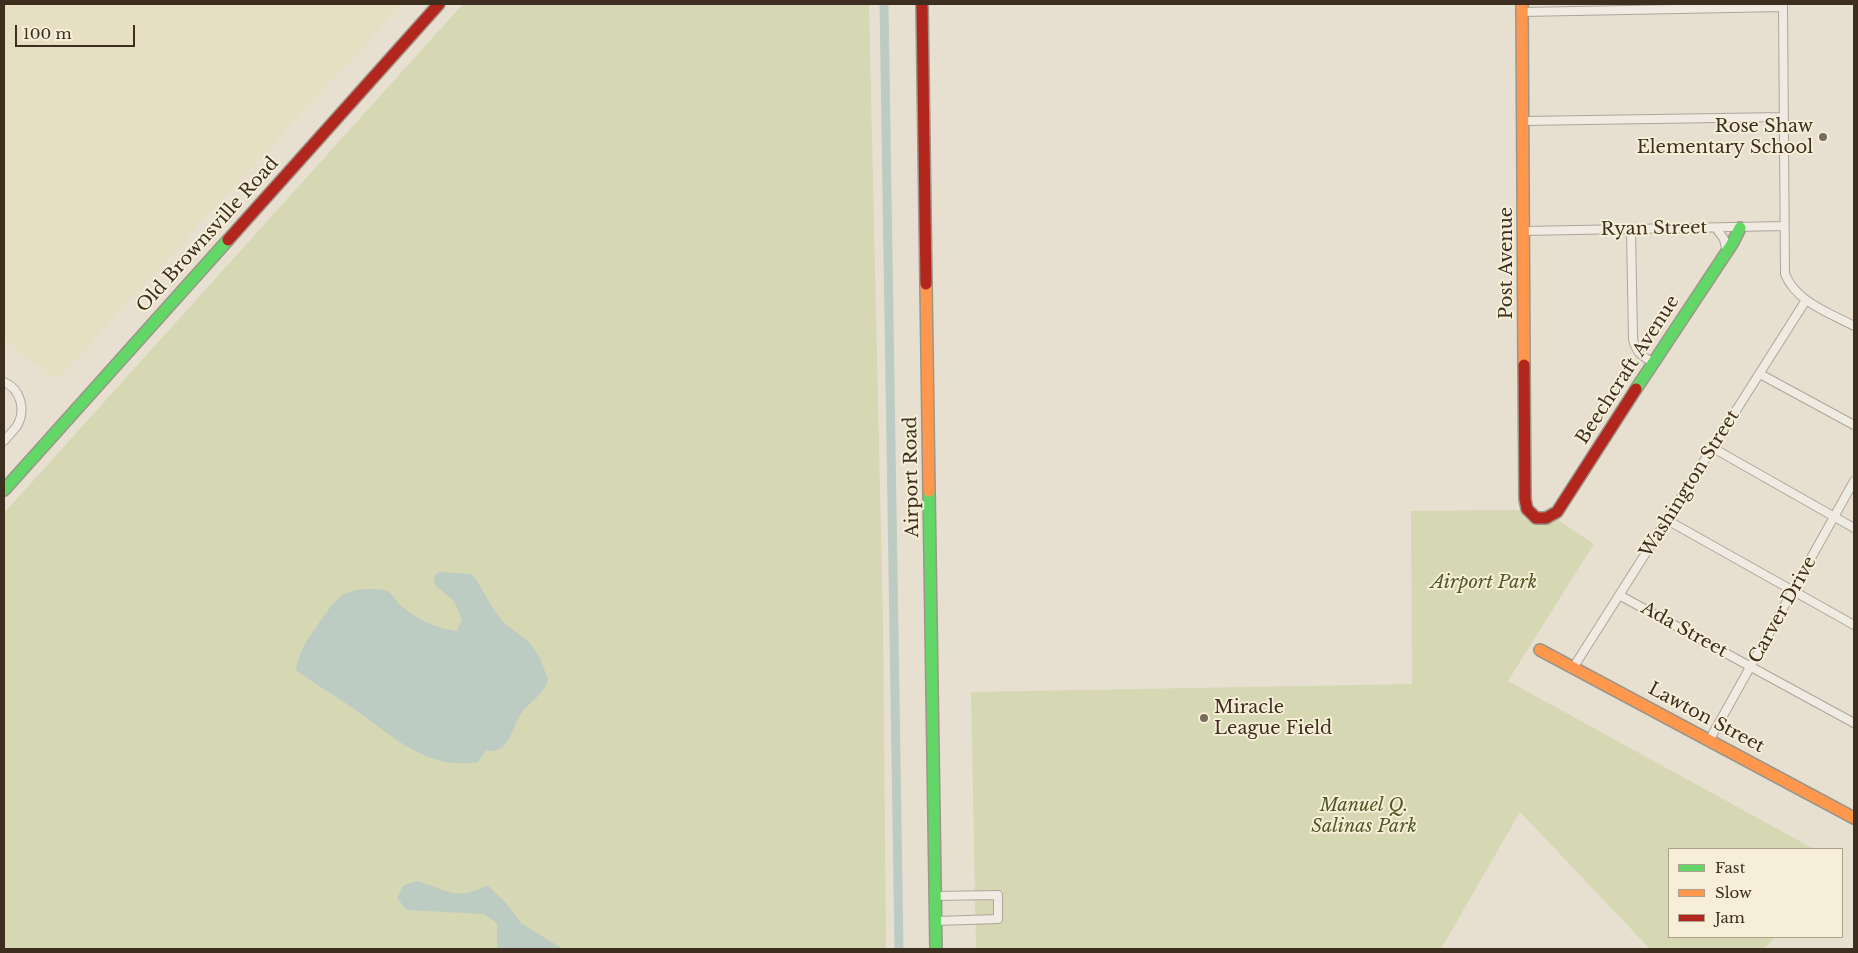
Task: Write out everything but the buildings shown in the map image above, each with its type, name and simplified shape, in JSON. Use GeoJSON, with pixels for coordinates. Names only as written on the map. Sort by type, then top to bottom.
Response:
{"type":"FeatureCollection","features":[{"type":"Feature","properties":{"kind":"street","name":"Old Brownsville Road"},"geometry":{"type":"LineString","coordinates":[[4,490],[439,4]]}},
{"type":"Feature","properties":{"kind":"street","name":"Airport Road"},"geometry":{"type":"LineString","coordinates":[[922,4],[936,949]]}},
{"type":"Feature","properties":{"kind":"street"},"geometry":{"type":"LineString","coordinates":[[1522,8],[1783,6],[1785,274],[1793,290],[1806,300],[1854,326]]}},
{"type":"Feature","properties":{"kind":"street","name":"Post Avenue"},"geometry":{"type":"LineString","coordinates":[[1522,8],[1525,499],[1527,509],[1536,518]]}},
{"type":"Feature","properties":{"kind":"street"},"geometry":{"type":"LineString","coordinates":[[1522,121],[1783,117]]}},
{"type":"Feature","properties":{"kind":"street","name":"Ryan Street"},"geometry":{"type":"LineString","coordinates":[[1524,231],[1784,226]]}},
{"type":"Feature","properties":{"kind":"street"},"geometry":{"type":"LineString","coordinates":[[1716,228],[1724,238],[1726,253]]}},
{"type":"Feature","properties":{"kind":"street","name":"Beechcraft Avenue"},"geometry":{"type":"LineString","coordinates":[[1536,518],[1546,518],[1557,512],[1653,362],[1726,253],[1740,228]]}},
{"type":"Feature","properties":{"kind":"street"},"geometry":{"type":"LineString","coordinates":[[1631,230],[1633,338],[1635,348],[1640,355],[1653,362]]}},
{"type":"Feature","properties":{"kind":"street","name":"Washington Street"},"geometry":{"type":"LineString","coordinates":[[1573,668],[1806,300]]}},
{"type":"Feature","properties":{"kind":"street"},"geometry":{"type":"LineString","coordinates":[[1760,374],[1854,425]]}},
{"type":"Feature","properties":{"kind":"street"},"geometry":{"type":"LineString","coordinates":[[4,382],[17,390],[21,402],[21,411],[17,425],[4,441]]}},
{"type":"Feature","properties":{"kind":"street"},"geometry":{"type":"LineString","coordinates":[[1713,448],[1854,528]]}},
{"type":"Feature","properties":{"kind":"street","name":"Carver Drive"},"geometry":{"type":"LineString","coordinates":[[1710,739],[1854,481]]}},
{"type":"Feature","properties":{"kind":"street"},"geometry":{"type":"LineString","coordinates":[[1667,520],[1854,625]]}},
{"type":"Feature","properties":{"kind":"street","name":"Ada Street"},"geometry":{"type":"LineString","coordinates":[[1619,595],[1854,723]]}},
{"type":"Feature","properties":{"kind":"street","name":"Lawton Street"},"geometry":{"type":"LineString","coordinates":[[1540,650],[1710,739],[1854,818]]}},
{"type":"Feature","properties":{"kind":"street"},"geometry":{"type":"LineString","coordinates":[[935,896],[998,895],[998,919],[936,921]]}},
{"type":"Feature","properties":{"kind":"shaded area"},"geometry":{"type":"Polygon","coordinates":[[[4,4],[402,4],[60,376],[53,377],[4,339],[4,4]]]}},
{"type":"Feature","properties":{"kind":"shaded area"},"geometry":{"type":"Polygon","coordinates":[[[440,572],[471,574],[503,622],[529,642],[539,656],[548,679],[539,696],[526,707],[519,717],[504,746],[493,751],[486,750],[478,762],[460,763],[443,761],[412,749],[296,670],[303,648],[329,609],[343,595],[355,590],[376,589],[387,591],[399,604],[419,618],[441,628],[457,631],[462,619],[454,601],[435,585],[434,576],[440,572]]]}},
{"type":"Feature","properties":{"kind":"shaded area"},"geometry":{"type":"Polygon","coordinates":[[[417,881],[459,894],[487,885],[505,902],[521,923],[563,949],[497,949],[497,923],[484,914],[407,910],[397,898],[404,885],[417,881]]]}},
{"type":"Feature","properties":{"kind":"green space"},"geometry":{"type":"Polygon","coordinates":[[[463,4],[869,4],[883,620],[886,949],[4,949],[4,513],[463,4]]]}},
{"type":"Feature","properties":{"kind":"green space","name":"Manuel Q. Salinas Park"},"geometry":{"type":"Polygon","coordinates":[[[1521,510],[1524,518],[1532,523],[1544,524],[1558,520],[1594,544],[1508,681],[1812,848],[1668,848],[1668,938],[1774,938],[1764,949],[1650,949],[1520,812],[1441,949],[976,949],[971,692],[1412,684],[1411,511],[1521,510]]]}},
{"type":"Feature","properties":{"kind":"waterway"},"geometry":{"type":"LineString","coordinates":[[884,4],[899,949]]}},
{"type":"Feature","properties":{"kind":"traffic: fast"},"geometry":{"type":"LineString","coordinates":[[1636,389],[1732,244],[1740,228]]}},
{"type":"Feature","properties":{"kind":"traffic: fast"},"geometry":{"type":"LineString","coordinates":[[4,490],[228,240]]}},
{"type":"Feature","properties":{"kind":"traffic: fast"},"geometry":{"type":"LineString","coordinates":[[929,491],[936,949]]}},
{"type":"Feature","properties":{"kind":"traffic: slow"},"geometry":{"type":"LineString","coordinates":[[1522,4],[1524,365]]}},
{"type":"Feature","properties":{"kind":"traffic: slow"},"geometry":{"type":"LineString","coordinates":[[926,284],[929,491]]}},
{"type":"Feature","properties":{"kind":"traffic: slow"},"geometry":{"type":"LineString","coordinates":[[1540,650],[1854,818]]}},
{"type":"Feature","properties":{"kind":"traffic: jam"},"geometry":{"type":"LineString","coordinates":[[228,240],[439,4]]}},
{"type":"Feature","properties":{"kind":"traffic: jam"},"geometry":{"type":"LineString","coordinates":[[922,4],[926,284]]}},
{"type":"Feature","properties":{"kind":"traffic: jam"},"geometry":{"type":"LineString","coordinates":[[1524,365],[1525,499],[1527,509],[1536,518],[1546,518],[1557,512],[1636,389]]}},
{"type":"Feature","properties":{"kind":"place","name":"Rose Shaw Elementary School"},"geometry":{"type":"Point","coordinates":[1823,137]}},
{"type":"Feature","properties":{"kind":"place","name":"Miracle League Field"},"geometry":{"type":"Point","coordinates":[1204,718]}},
{"type":"Feature","properties":{"kind":"park label","name":"Airport Park"},"geometry":{"type":"Point","coordinates":[1484,583]}}]}
